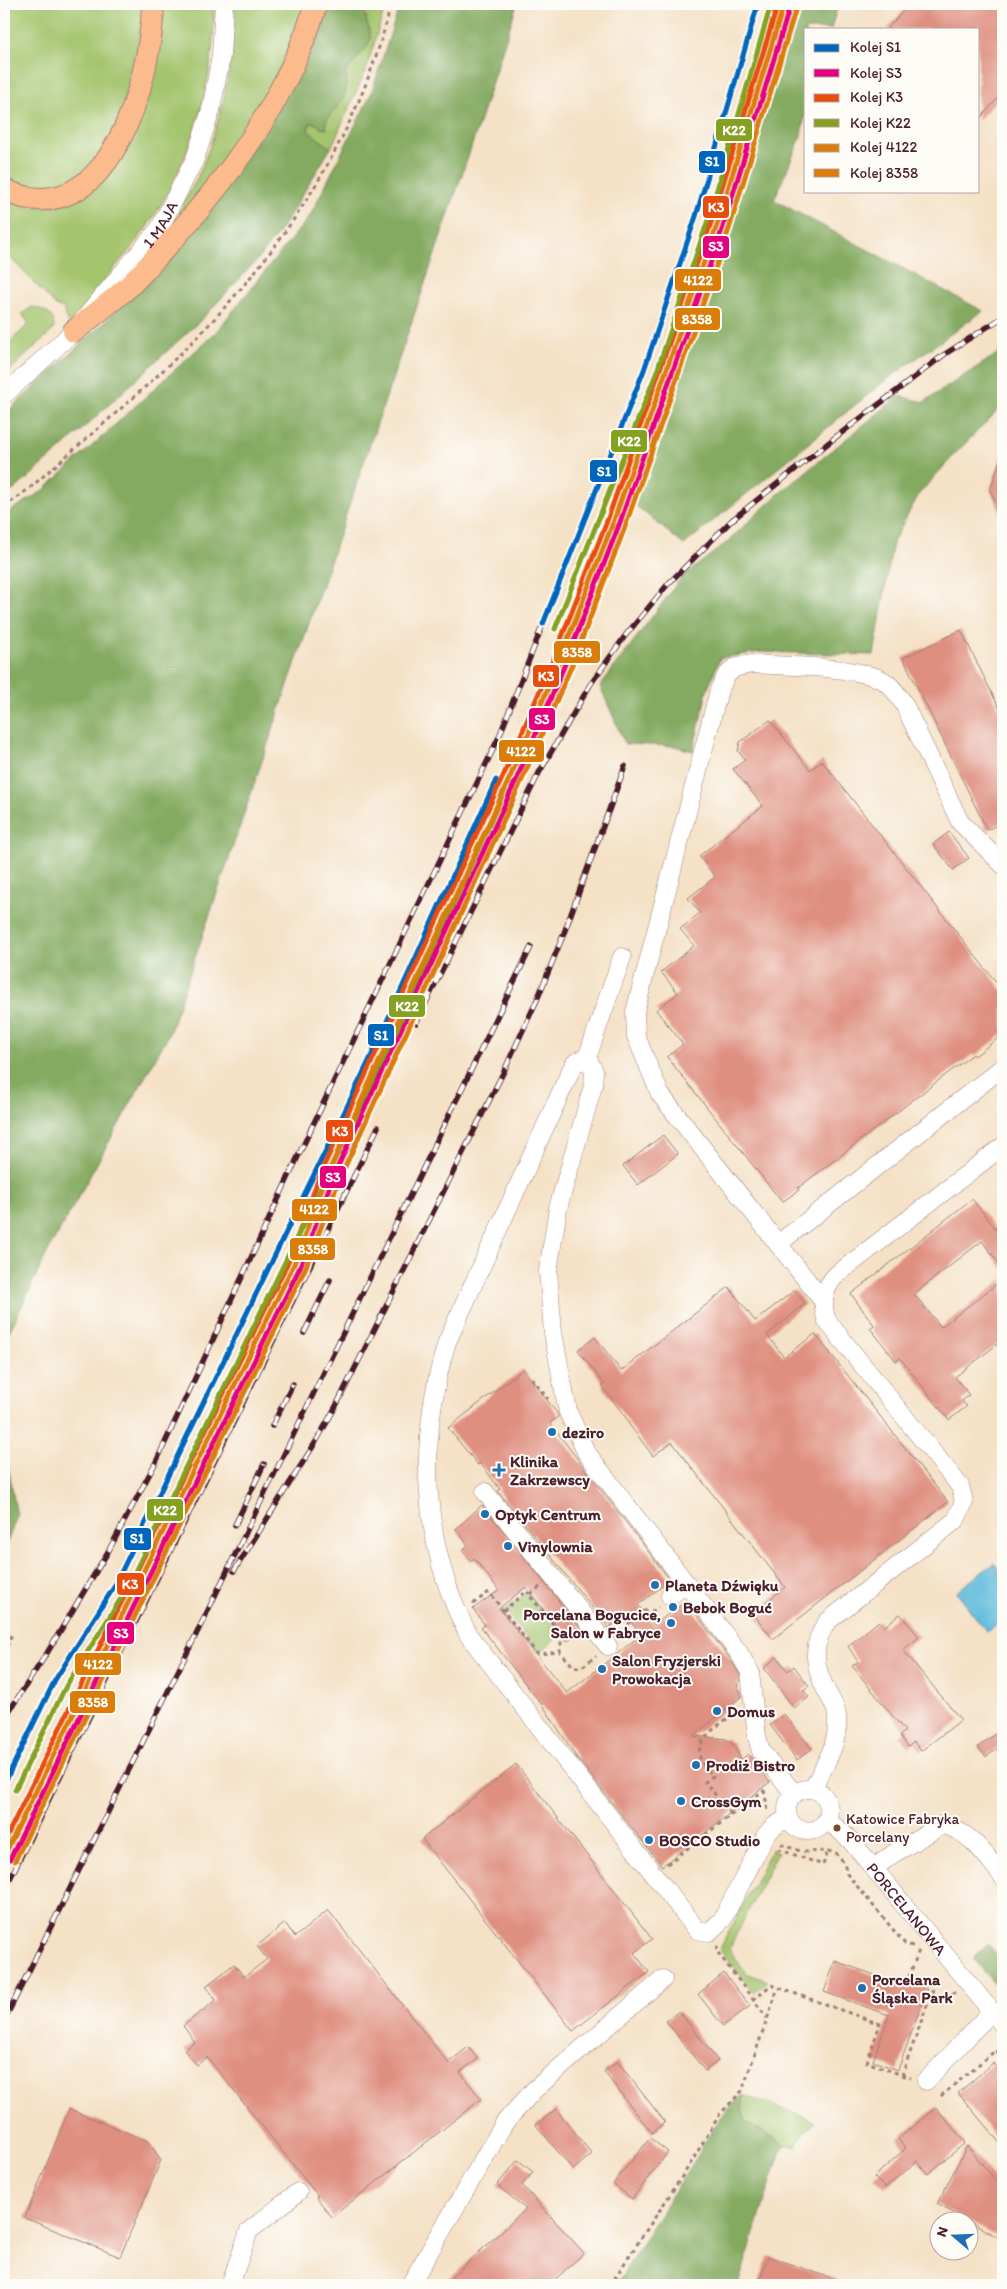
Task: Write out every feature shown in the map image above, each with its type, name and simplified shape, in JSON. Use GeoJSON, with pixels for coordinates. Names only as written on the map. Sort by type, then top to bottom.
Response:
{"type":"FeatureCollection","features":[{"type":"Feature","properties":{"kind":"main road"},"geometry":{"type":"LineString","coordinates":[[4,190],[16,195],[40,200],[60,196],[82,186],[104,164],[127,125],[140,86],[148,49],[153,4]]}},
{"type":"Feature","properties":{"kind":"main road"},"geometry":{"type":"LineString","coordinates":[[74,331],[123,292],[197,214],[221,184],[250,141],[288,74],[316,4]]}},
{"type":"Feature","properties":{"kind":"street","name":"1 MAJA"},"geometry":{"type":"LineString","coordinates":[[4,396],[74,331],[159,229],[188,175],[203,136],[214,98],[222,41],[224,4]]}},
{"type":"Feature","properties":{"kind":"street"},"geometry":{"type":"LineString","coordinates":[[823,1301],[660,1094],[639,1046],[635,1023],[635,1012],[705,741],[719,690],[726,676],[734,668],[751,664],[862,672],[884,681],[893,688],[904,704],[960,822],[1003,865]]}},
{"type":"Feature","properties":{"kind":"street"},"geometry":{"type":"LineString","coordinates":[[586,1061],[622,957]]}},
{"type":"Feature","properties":{"kind":"street"},"geometry":{"type":"LineString","coordinates":[[788,1818],[773,1827],[766,1835],[722,1920],[709,1932],[698,1930],[469,1636],[457,1612],[440,1568],[428,1507],[428,1488],[431,1411],[442,1359],[463,1306],[571,1070],[575,1063],[580,1060],[590,1064],[594,1071],[593,1086],[558,1208],[548,1271],[553,1333],[561,1384],[570,1419],[586,1452],[739,1653],[750,1672],[757,1737],[761,1751],[790,1789],[787,1806],[788,1818],[794,1826],[807,1831],[814,1830],[826,1821],[827,1802],[819,1792],[813,1789],[790,1789]]}},
{"type":"Feature","properties":{"kind":"street"},"geometry":{"type":"LineString","coordinates":[[778,1244],[1003,1067]]}},
{"type":"Feature","properties":{"kind":"street"},"geometry":{"type":"LineString","coordinates":[[813,1789],[836,1744],[837,1728],[836,1708],[815,1665],[815,1654],[822,1629],[828,1621],[956,1520],[964,1502],[960,1486],[827,1321],[823,1301],[827,1286],[836,1275],[1003,1146]]}},
{"type":"Feature","properties":{"kind":"street"},"geometry":{"type":"LineString","coordinates":[[484,1492],[608,1646]]}},
{"type":"Feature","properties":{"kind":"street"},"geometry":{"type":"LineString","coordinates":[[670,1596],[686,1583]]}},
{"type":"Feature","properties":{"kind":"street","name":"PORCELANOWA"},"geometry":{"type":"LineString","coordinates":[[826,1821],[851,1841],[1003,2025]]}},
{"type":"Feature","properties":{"kind":"street"},"geometry":{"type":"LineString","coordinates":[[874,1868],[893,1854],[942,1825],[959,1830],[972,1840],[1003,1876]]}},
{"type":"Feature","properties":{"kind":"street"},"geometry":{"type":"LineString","coordinates":[[410,2285],[505,2122],[534,2090],[663,1979]]}},
{"type":"Feature","properties":{"kind":"street"},"geometry":{"type":"LineString","coordinates":[[921,2080],[992,2011]]}},
{"type":"Feature","properties":{"kind":"street"},"geometry":{"type":"LineString","coordinates":[[232,2284],[249,2231],[298,2192]]}},
{"type":"Feature","properties":{"kind":"path"},"geometry":{"type":"LineString","coordinates":[[4,507],[30,488],[190,343],[279,242],[314,190],[350,122],[369,78],[391,4]]}},
{"type":"Feature","properties":{"kind":"path"},"geometry":{"type":"LineString","coordinates":[[530,1595],[552,1577]]}},
{"type":"Feature","properties":{"kind":"path"},"geometry":{"type":"LineString","coordinates":[[503,1611],[527,1591],[562,1635],[560,1652],[570,1664],[577,1668],[582,1667],[608,1646]]}},
{"type":"Feature","properties":{"kind":"path"},"geometry":{"type":"LineString","coordinates":[[469,1610],[471,1606],[489,1592],[537,1654],[560,1652]]}},
{"type":"Feature","properties":{"kind":"path"},"geometry":{"type":"LineString","coordinates":[[651,1621],[653,1611]]}},
{"type":"Feature","properties":{"kind":"path"},"geometry":{"type":"LineString","coordinates":[[625,1633],[630,1621]]}},
{"type":"Feature","properties":{"kind":"path"},"geometry":{"type":"LineString","coordinates":[[4,1662],[6,1648],[13,1632]]}},
{"type":"Feature","properties":{"kind":"path"},"geometry":{"type":"LineString","coordinates":[[731,1814],[705,1782],[713,1776],[700,1760],[699,1751],[703,1739],[740,1709],[739,1704]]}},
{"type":"Feature","properties":{"kind":"path"},"geometry":{"type":"LineString","coordinates":[[663,1867],[764,1790]]}},
{"type":"Feature","properties":{"kind":"path"},"geometry":{"type":"LineString","coordinates":[[773,1842],[803,1852],[828,1851],[836,1853],[844,1863],[847,1874],[905,1944],[926,1949]]}},
{"type":"Feature","properties":{"kind":"path"},"geometry":{"type":"LineString","coordinates":[[783,1850],[823,1865],[828,1851]]}},
{"type":"Feature","properties":{"kind":"path"},"geometry":{"type":"LineString","coordinates":[[720,1942],[716,1950],[767,2018]]}},
{"type":"Feature","properties":{"kind":"path"},"geometry":{"type":"LineString","coordinates":[[902,2075],[933,1989],[930,1984],[909,1977],[918,1951]]}},
{"type":"Feature","properties":{"kind":"path"},"geometry":{"type":"LineString","coordinates":[[753,2000],[771,1985],[880,2024],[867,2062],[921,2080]]}},
{"type":"Feature","properties":{"kind":"path"},"geometry":{"type":"LineString","coordinates":[[610,2285],[689,2166],[720,2114],[742,2091],[778,1988]]}},
{"type":"Feature","properties":{"kind":"path"},"geometry":{"type":"LineString","coordinates":[[932,1994],[946,2000],[957,1990]]}},
{"type":"Feature","properties":{"kind":"path"},"geometry":{"type":"LineString","coordinates":[[940,2096],[996,2050],[1003,2059]]}},
{"type":"Feature","properties":{"kind":"green space"},"geometry":{"type":"Polygon","coordinates":[[[15,4],[145,4],[134,71],[119,118],[97,158],[73,181],[59,188],[35,188],[4,180],[4,28],[15,4]]]}},
{"type":"Feature","properties":{"kind":"green space"},"geometry":{"type":"Polygon","coordinates":[[[163,4],[214,4],[210,67],[204,99],[184,159],[154,216],[136,242],[107,277],[95,296],[68,324],[63,308],[57,307],[4,251],[4,200],[29,206],[43,207],[56,205],[69,202],[81,196],[92,190],[102,181],[163,4]]]}},
{"type":"Feature","properties":{"kind":"green space"},"geometry":{"type":"Polygon","coordinates":[[[233,4],[306,4],[284,59],[254,116],[218,170],[180,215],[181,207],[200,172],[208,152],[221,111],[232,47],[233,4]]]}},
{"type":"Feature","properties":{"kind":"green space"},"geometry":{"type":"Polygon","coordinates":[[[327,4],[376,4],[365,14],[371,38],[367,47],[345,73],[347,85],[345,94],[328,117],[326,122],[327,129],[310,123],[308,131],[331,148],[280,231],[258,259],[203,318],[62,448],[14,490],[4,493],[4,415],[113,314],[314,38],[327,4]]]}},
{"type":"Feature","properties":{"kind":"green space"},"geometry":{"type":"Polygon","coordinates":[[[376,4],[386,4],[366,70],[331,148],[307,131],[310,123],[325,124],[339,103],[346,86],[345,73],[354,55],[365,19],[376,4]]]}},
{"type":"Feature","properties":{"kind":"green space"},"geometry":{"type":"Polygon","coordinates":[[[400,4],[517,4],[471,148],[169,1034],[46,1255],[4,1343],[4,515],[44,490],[215,333],[310,216],[371,94],[400,4]]]}},
{"type":"Feature","properties":{"kind":"green space"},"geometry":{"type":"Polygon","coordinates":[[[789,4],[838,4],[831,28],[804,28],[804,120],[800,139],[774,200],[983,311],[882,383],[684,545],[629,500],[714,256],[789,4]]]}},
{"type":"Feature","properties":{"kind":"green space"},"geometry":{"type":"Polygon","coordinates":[[[32,307],[45,311],[52,317],[53,330],[4,376],[4,348],[29,324],[22,314],[32,307]]]}},
{"type":"Feature","properties":{"kind":"green space"},"geometry":{"type":"Polygon","coordinates":[[[1003,350],[1003,405],[919,494],[893,542],[874,655],[760,652],[720,658],[707,691],[693,751],[674,746],[625,744],[600,686],[682,577],[725,544],[775,497],[899,396],[924,402],[1003,350]]]}},
{"type":"Feature","properties":{"kind":"green space"},"geometry":{"type":"Polygon","coordinates":[[[4,1443],[17,1516],[4,1551],[4,1443]]]}},
{"type":"Feature","properties":{"kind":"green space"},"geometry":{"type":"Polygon","coordinates":[[[527,1593],[560,1635],[539,1653],[505,1610],[527,1593]]]}},
{"type":"Feature","properties":{"kind":"green space"},"geometry":{"type":"Polygon","coordinates":[[[772,1849],[778,1852],[729,1949],[746,1973],[768,1981],[754,1993],[720,1949],[772,1849]]]}},
{"type":"Feature","properties":{"kind":"green space"},"geometry":{"type":"Polygon","coordinates":[[[988,1944],[1003,1961],[1003,1994],[973,1958],[988,1944]]]}},
{"type":"Feature","properties":{"kind":"green space"},"geometry":{"type":"Polygon","coordinates":[[[743,2095],[815,2121],[799,2139],[796,2147],[783,2145],[783,2143],[746,2122],[741,2110],[743,2095]]]}},
{"type":"Feature","properties":{"kind":"green space"},"geometry":{"type":"Polygon","coordinates":[[[743,2095],[742,2110],[746,2122],[783,2144],[738,2285],[616,2285],[724,2112],[743,2095]]]}},
{"type":"Feature","properties":{"kind":"water"},"geometry":{"type":"Polygon","coordinates":[[[994,1563],[1003,1576],[1003,1619],[987,1632],[956,1592],[994,1563]]]}},
{"type":"Feature","properties":{"kind":"building"},"geometry":{"type":"Polygon","coordinates":[[[909,4],[1003,4],[1003,92],[980,119],[980,28],[888,28],[909,4]]]}},
{"type":"Feature","properties":{"kind":"building"},"geometry":{"type":"Polygon","coordinates":[[[1001,457],[1003,457],[1003,517],[990,490],[1001,457]]]}},
{"type":"Feature","properties":{"kind":"building"},"geometry":{"type":"Polygon","coordinates":[[[961,630],[1003,716],[1003,822],[987,830],[903,658],[961,630]]]}},
{"type":"Feature","properties":{"kind":"building"},"geometry":{"type":"Polygon","coordinates":[[[770,720],[810,770],[822,761],[1003,991],[1003,1034],[975,1056],[973,1054],[782,1202],[667,1057],[683,1044],[656,1010],[678,993],[661,972],[694,946],[680,929],[700,913],[688,898],[715,877],[699,856],[763,806],[733,769],[745,760],[738,751],[740,742],[770,720]]]}},
{"type":"Feature","properties":{"kind":"building"},"geometry":{"type":"Polygon","coordinates":[[[949,832],[969,858],[953,870],[933,844],[949,832]]]}},
{"type":"Feature","properties":{"kind":"building"},"geometry":{"type":"Polygon","coordinates":[[[663,1135],[678,1154],[638,1185],[623,1166],[663,1135]]]}},
{"type":"Feature","properties":{"kind":"building"},"geometry":{"type":"Polygon","coordinates":[[[972,1199],[1003,1238],[1003,1269],[982,1241],[914,1294],[941,1327],[1003,1279],[1003,1340],[955,1377],[969,1395],[962,1401],[967,1406],[949,1420],[900,1358],[896,1361],[870,1328],[874,1325],[851,1294],[972,1199]]]}},
{"type":"Feature","properties":{"kind":"building"},"geometry":{"type":"Polygon","coordinates":[[[729,1287],[755,1321],[795,1290],[805,1304],[767,1335],[784,1357],[815,1334],[948,1502],[773,1639],[753,1613],[785,1587],[672,1442],[653,1456],[602,1386],[604,1384],[578,1350],[595,1337],[621,1371],[729,1287]]]}},
{"type":"Feature","properties":{"kind":"building"},"geometry":{"type":"Polygon","coordinates":[[[523,1369],[557,1413],[558,1417],[550,1423],[670,1580],[638,1605],[654,1625],[686,1601],[740,1675],[740,1682],[737,1685],[742,1696],[693,1736],[726,1739],[733,1744],[741,1760],[748,1754],[770,1782],[662,1866],[577,1758],[546,1710],[481,1627],[485,1625],[473,1609],[499,1590],[474,1558],[471,1561],[462,1550],[468,1545],[456,1529],[482,1505],[582,1630],[568,1641],[526,1587],[499,1608],[567,1693],[641,1635],[626,1615],[609,1628],[498,1491],[500,1489],[480,1463],[478,1465],[448,1428],[523,1369]]]}},
{"type":"Feature","properties":{"kind":"building"},"geometry":{"type":"Polygon","coordinates":[[[900,1614],[919,1637],[903,1650],[961,1720],[921,1751],[914,1742],[908,1747],[900,1736],[905,1731],[852,1666],[858,1662],[848,1646],[879,1621],[884,1627],[900,1614]]]}},
{"type":"Feature","properties":{"kind":"building"},"geometry":{"type":"Polygon","coordinates":[[[777,1657],[788,1671],[794,1666],[809,1686],[803,1690],[809,1697],[794,1708],[764,1668],[777,1657]]]}},
{"type":"Feature","properties":{"kind":"building"},"geometry":{"type":"Polygon","coordinates":[[[784,1714],[812,1749],[797,1760],[770,1725],[784,1714]]]}},
{"type":"Feature","properties":{"kind":"building"},"geometry":{"type":"Polygon","coordinates":[[[998,1732],[1003,1739],[1003,1744],[986,1757],[978,1747],[998,1732]]]}},
{"type":"Feature","properties":{"kind":"building"},"geometry":{"type":"Polygon","coordinates":[[[516,1764],[652,1939],[634,1953],[649,1972],[573,2031],[422,1839],[516,1764]]]}},
{"type":"Feature","properties":{"kind":"building"},"geometry":{"type":"Polygon","coordinates":[[[328,1910],[448,2063],[468,2047],[478,2059],[460,2072],[481,2099],[332,2217],[316,2197],[318,2196],[207,2057],[197,2065],[184,2050],[195,2042],[183,2026],[216,2000],[206,1986],[234,1964],[244,1977],[267,1959],[257,1946],[285,1923],[295,1937],[328,1910]]]}},
{"type":"Feature","properties":{"kind":"building"},"geometry":{"type":"Polygon","coordinates":[[[835,1961],[900,1984],[902,1980],[927,1989],[898,2070],[873,2061],[889,2015],[824,1992],[835,1961]]]}},
{"type":"Feature","properties":{"kind":"building"},"geometry":{"type":"Polygon","coordinates":[[[724,1973],[750,2006],[723,2026],[698,1994],[724,1973]]]}},
{"type":"Feature","properties":{"kind":"building"},"geometry":{"type":"Polygon","coordinates":[[[679,2011],[718,2061],[705,2071],[666,2021],[679,2011]]]}},
{"type":"Feature","properties":{"kind":"building"},"geometry":{"type":"Polygon","coordinates":[[[617,2061],[665,2122],[652,2133],[604,2072],[617,2061]]]}},
{"type":"Feature","properties":{"kind":"building"},"geometry":{"type":"Polygon","coordinates":[[[993,2063],[1003,2076],[1003,2147],[958,2093],[993,2063]]]}},
{"type":"Feature","properties":{"kind":"building"},"geometry":{"type":"Polygon","coordinates":[[[936,2107],[965,2143],[928,2174],[917,2161],[885,2188],[874,2177],[906,2148],[898,2139],[936,2107]]]}},
{"type":"Feature","properties":{"kind":"building"},"geometry":{"type":"Polygon","coordinates":[[[69,2109],[148,2141],[161,2160],[120,2257],[25,2218],[69,2109]]]}},
{"type":"Feature","properties":{"kind":"building"},"geometry":{"type":"Polygon","coordinates":[[[556,2109],[592,2154],[573,2170],[536,2125],[556,2109]]]}},
{"type":"Feature","properties":{"kind":"building"},"geometry":{"type":"Polygon","coordinates":[[[650,2138],[668,2152],[632,2199],[613,2184],[650,2138]]]}},
{"type":"Feature","properties":{"kind":"building"},"geometry":{"type":"Polygon","coordinates":[[[967,2146],[1003,2189],[1003,2240],[980,2227],[980,2212],[952,2212],[937,2204],[967,2146]]]}},
{"type":"Feature","properties":{"kind":"building"},"geometry":{"type":"Polygon","coordinates":[[[518,2160],[533,2172],[522,2185],[584,2253],[549,2285],[443,2285],[526,2209],[497,2185],[518,2160]]]}},
{"type":"Feature","properties":{"kind":"building"},"geometry":{"type":"Polygon","coordinates":[[[768,2256],[845,2283],[844,2285],[758,2285],[768,2256]]]}},
{"type":"Feature","properties":{"kind":"railway"},"geometry":{"type":"LineString","coordinates":[[416,1023],[539,773],[590,685],[625,636],[668,584],[732,520],[832,440],[945,354],[1003,317]]}},
{"type":"Feature","properties":{"kind":"railway"},"geometry":{"type":"LineString","coordinates":[[4,1719],[47,1653],[109,1550],[157,1460],[309,1133],[499,737],[543,624]]}},
{"type":"Feature","properties":{"kind":"railway"},"geometry":{"type":"LineString","coordinates":[[234,1571],[317,1440],[336,1406],[504,1071],[537,1000],[564,933],[625,766]]}},
{"type":"Feature","properties":{"kind":"railway"},"geometry":{"type":"LineString","coordinates":[[4,2021],[192,1643],[531,947]]}},
{"type":"Feature","properties":{"kind":"railway"},"geometry":{"type":"LineString","coordinates":[[4,1891],[378,1127]]}},
{"type":"Feature","properties":{"kind":"railway"},"geometry":{"type":"LineString","coordinates":[[304,1333],[330,1280]]}},
{"type":"Feature","properties":{"kind":"railway"},"geometry":{"type":"LineString","coordinates":[[272,1426],[293,1384]]}},
{"type":"Feature","properties":{"kind":"railway"},"geometry":{"type":"LineString","coordinates":[[235,1525],[264,1464]]}},
{"type":"Feature","properties":{"kind":"rail line","name":"S1"},"geometry":{"type":"LineString","coordinates":[[543,624],[644,370],[696,216],[758,4]]}},
{"type":"Feature","properties":{"kind":"rail line","name":"K3"},"geometry":{"type":"LineString","coordinates":[[4,1842],[288,1262],[321,1172],[505,772],[553,660],[607,521],[711,223],[778,4]]}},
{"type":"Feature","properties":{"kind":"rail line","name":"4122"},"geometry":{"type":"LineString","coordinates":[[4,1856],[294,1264],[327,1175],[511,775],[559,662],[613,523],[717,225],[784,4]]}},
{"type":"Feature","properties":{"kind":"rail line","name":"S3"},"geometry":{"type":"LineString","coordinates":[[10,1859],[300,1267],[333,1177],[517,778],[565,664],[619,525],[723,227],[790,6]]}},
{"type":"Feature","properties":{"kind":"rail line","name":"K22"},"geometry":{"type":"LineString","coordinates":[[555,629],[656,374],[708,220],[770,8]]}},
{"type":"Feature","properties":{"kind":"rail line","name":"8358"},"geometry":{"type":"LineString","coordinates":[[15,1861],[305,1269],[339,1180],[522,780],[571,667],[625,527],[729,229],[796,8]]}},
{"type":"Feature","properties":{"kind":"rail line","name":"S1"},"geometry":{"type":"LineString","coordinates":[[4,1784],[55,1680],[114,1587],[370,1059],[496,780]]}},
{"type":"Feature","properties":{"kind":"rail line","name":"K22"},"geometry":{"type":"LineString","coordinates":[[15,1790],[66,1686],[125,1592],[381,1064],[507,785]]}},
{"type":"Feature","properties":{"kind":"place","name":"deziro"},"geometry":{"type":"Point","coordinates":[552,1432]}},
{"type":"Feature","properties":{"kind":"place","name":"Klinika Zakrzewscy"},"geometry":{"type":"Point","coordinates":[499,1470]}},
{"type":"Feature","properties":{"kind":"place","name":"Optyk Centrum"},"geometry":{"type":"Point","coordinates":[485,1514]}},
{"type":"Feature","properties":{"kind":"place","name":"Vinylownia"},"geometry":{"type":"Point","coordinates":[508,1546]}},
{"type":"Feature","properties":{"kind":"place","name":"Planeta Dźwięku"},"geometry":{"type":"Point","coordinates":[655,1585]}},
{"type":"Feature","properties":{"kind":"place","name":"Bebok Boguć"},"geometry":{"type":"Point","coordinates":[673,1607]}},
{"type":"Feature","properties":{"kind":"place","name":"Porcelana Bogucice, Salon w Fabryce"},"geometry":{"type":"Point","coordinates":[671,1623]}},
{"type":"Feature","properties":{"kind":"place","name":"Salon Fryzjerski Prowokacja"},"geometry":{"type":"Point","coordinates":[602,1669]}},
{"type":"Feature","properties":{"kind":"place","name":"Domus"},"geometry":{"type":"Point","coordinates":[717,1711]}},
{"type":"Feature","properties":{"kind":"place","name":"Prodiż Bistro"},"geometry":{"type":"Point","coordinates":[696,1765]}},
{"type":"Feature","properties":{"kind":"place","name":"CrossGym"},"geometry":{"type":"Point","coordinates":[681,1801]}},
{"type":"Feature","properties":{"kind":"place","name":"Katowice Fabryka Porcelany"},"geometry":{"type":"Point","coordinates":[837,1828]}},
{"type":"Feature","properties":{"kind":"place","name":"BOSCO Studio"},"geometry":{"type":"Point","coordinates":[649,1840]}},
{"type":"Feature","properties":{"kind":"place","name":"Porcelana Śląska Park"},"geometry":{"type":"Point","coordinates":[862,1988]}}]}
